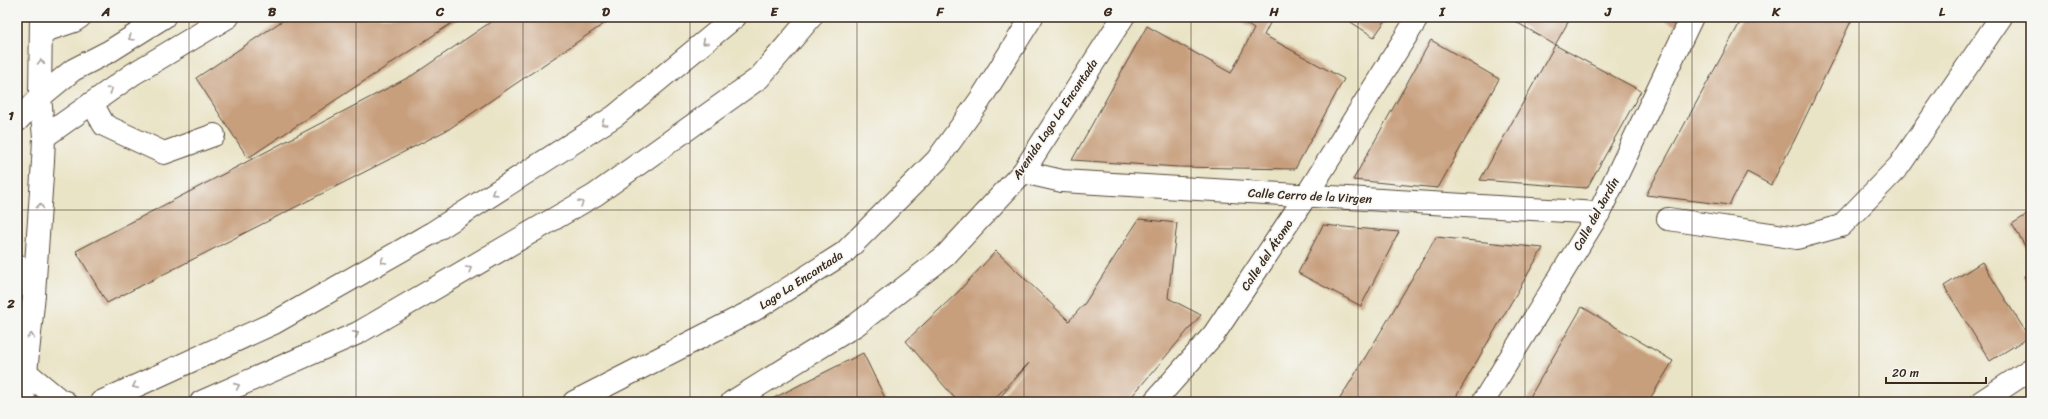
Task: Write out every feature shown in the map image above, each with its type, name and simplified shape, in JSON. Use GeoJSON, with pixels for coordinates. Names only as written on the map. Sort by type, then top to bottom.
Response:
{"type":"FeatureCollection","features":[{"type":"Feature","properties":{"kind":"street"},"geometry":{"type":"LineString","coordinates":[[23,402],[34,294],[44,137],[40,96],[41,25],[74,21],[80,17]]}},
{"type":"Feature","properties":{"kind":"street"},"geometry":{"type":"LineString","coordinates":[[17,121],[40,96],[73,70],[110,50],[164,17]]}},
{"type":"Feature","properties":{"kind":"street"},"geometry":{"type":"LineString","coordinates":[[101,402],[274,323],[432,233],[615,116],[735,17]]}},
{"type":"Feature","properties":{"kind":"street"},"geometry":{"type":"LineString","coordinates":[[201,402],[358,333],[595,195],[759,78],[811,17]]}},
{"type":"Feature","properties":{"kind":"street","name":"Lago La Encantada"},"geometry":{"type":"LineString","coordinates":[[574,402],[754,310],[844,252],[937,160],[980,100],[1032,17]]}},
{"type":"Feature","properties":{"kind":"street","name":"Avenida Lago La Encantada"},"geometry":{"type":"LineString","coordinates":[[732,402],[856,325],[945,256],[1023,172],[1123,17]]}},
{"type":"Feature","properties":{"kind":"street","name":"Calle del Átomo"},"geometry":{"type":"LineString","coordinates":[[1154,402],[1214,334],[1306,196],[1418,17]]}},
{"type":"Feature","properties":{"kind":"street","name":"Calle del Jardín"},"geometry":{"type":"LineString","coordinates":[[1483,402],[1599,213],[1692,17]]}},
{"type":"Feature","properties":{"kind":"street"},"geometry":{"type":"LineString","coordinates":[[1668,219],[1797,238],[1841,226],[1898,166],[2001,17]]}},
{"type":"Feature","properties":{"kind":"street"},"geometry":{"type":"LineString","coordinates":[[44,137],[92,102],[213,20]]}},
{"type":"Feature","properties":{"kind":"street"},"geometry":{"type":"LineString","coordinates":[[92,102],[104,125],[164,153],[214,134]]}},
{"type":"Feature","properties":{"kind":"street","name":"Calle Cerro de la Virgen"},"geometry":{"type":"LineString","coordinates":[[1023,172],[1062,181],[1599,213]]}},
{"type":"Feature","properties":{"kind":"street"},"geometry":{"type":"LineString","coordinates":[[17,265],[34,294]]}},
{"type":"Feature","properties":{"kind":"street"},"geometry":{"type":"LineString","coordinates":[[1981,402],[2031,369]]}},
{"type":"Feature","properties":{"kind":"street"},"geometry":{"type":"LineString","coordinates":[[27,373],[61,401],[65,402]]}},
{"type":"Feature","properties":{"kind":"building"},"geometry":{"type":"Polygon","coordinates":[[[288,17],[461,17],[248,158],[196,78],[288,17]]]}},
{"type":"Feature","properties":{"kind":"building"},"geometry":{"type":"Polygon","coordinates":[[[498,17],[614,17],[449,129],[107,303],[76,251],[413,75],[498,17]]]}},
{"type":"Feature","properties":{"kind":"building"},"geometry":{"type":"Polygon","coordinates":[[[1235,17],[1273,17],[1264,35],[1344,79],[1295,169],[1178,167],[1072,160],[1147,26],[1231,73],[1254,29],[1235,17]]]}},
{"type":"Feature","properties":{"kind":"building"},"geometry":{"type":"Polygon","coordinates":[[[1343,17],[1388,17],[1374,37],[1343,17]]]}},
{"type":"Feature","properties":{"kind":"building"},"geometry":{"type":"Polygon","coordinates":[[[1508,17],[1571,17],[1555,45],[1508,17]]]}},
{"type":"Feature","properties":{"kind":"building"},"geometry":{"type":"Polygon","coordinates":[[[1659,17],[1685,17],[1680,28],[1659,17]]]}},
{"type":"Feature","properties":{"kind":"building"},"geometry":{"type":"Polygon","coordinates":[[[1743,17],[1853,17],[1795,139],[1771,185],[1747,172],[1729,205],[1646,195],[1743,17]]]}},
{"type":"Feature","properties":{"kind":"building"},"geometry":{"type":"Polygon","coordinates":[[[1431,40],[1499,79],[1438,188],[1353,180],[1431,40]]]}},
{"type":"Feature","properties":{"kind":"building"},"geometry":{"type":"Polygon","coordinates":[[[1555,45],[1641,91],[1587,188],[1480,180],[1555,45]]]}},
{"type":"Feature","properties":{"kind":"building"},"geometry":{"type":"Polygon","coordinates":[[[2031,212],[2031,256],[2012,224],[2031,212]]]}},
{"type":"Feature","properties":{"kind":"building"},"geometry":{"type":"Polygon","coordinates":[[[1139,219],[1177,223],[1168,298],[1201,315],[1127,402],[996,402],[1029,363],[991,402],[958,402],[906,341],[958,292],[996,251],[1069,321],[1085,303],[1139,219]]]}},
{"type":"Feature","properties":{"kind":"building"},"geometry":{"type":"Polygon","coordinates":[[[1323,225],[1399,232],[1361,306],[1298,273],[1323,225]]]}},
{"type":"Feature","properties":{"kind":"building"},"geometry":{"type":"Polygon","coordinates":[[[1436,237],[1543,248],[1453,402],[1338,402],[1386,323],[1436,237]]]}},
{"type":"Feature","properties":{"kind":"building"},"geometry":{"type":"Polygon","coordinates":[[[1982,262],[2029,337],[1990,361],[1944,286],[1982,262]]]}},
{"type":"Feature","properties":{"kind":"building"},"geometry":{"type":"Polygon","coordinates":[[[2031,273],[2031,289],[2024,276],[2031,273]]]}},
{"type":"Feature","properties":{"kind":"building"},"geometry":{"type":"Polygon","coordinates":[[[1582,307],[1673,361],[1648,402],[1527,402],[1582,307]]]}},
{"type":"Feature","properties":{"kind":"building"},"geometry":{"type":"Polygon","coordinates":[[[863,353],[887,402],[766,402],[863,353]]]}}]}
